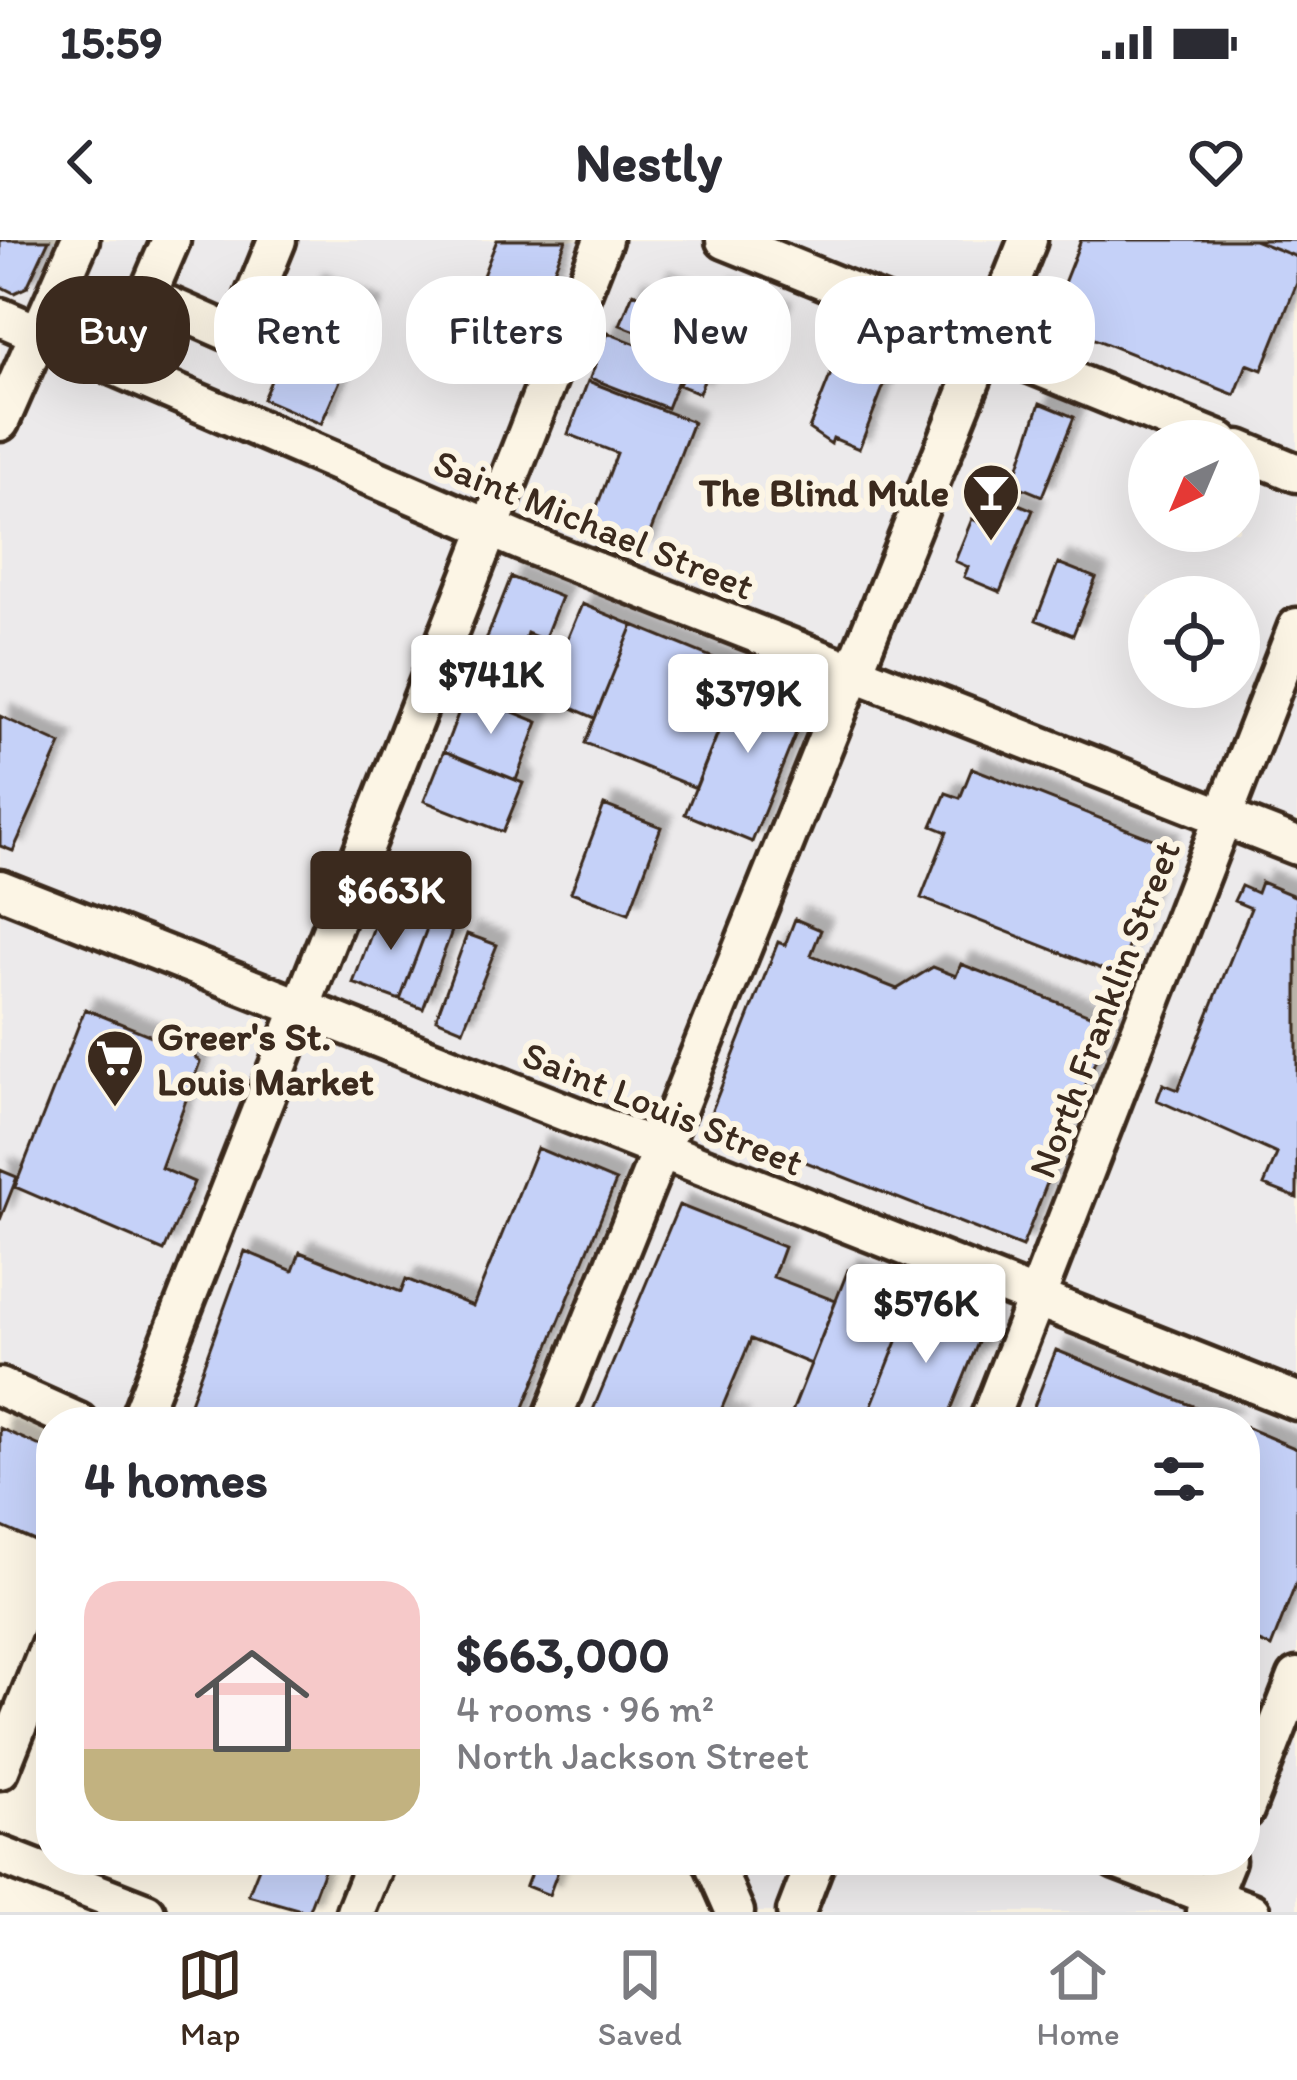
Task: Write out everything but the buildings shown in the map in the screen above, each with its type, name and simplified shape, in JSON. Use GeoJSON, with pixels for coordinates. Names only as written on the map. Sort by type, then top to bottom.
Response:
{"type":"FeatureCollection","features":[{"type":"Feature","properties":{"kind":"street"},"geometry":{"type":"LineString","coordinates":[[64,276],[80,240]]}},
{"type":"Feature","properties":{"kind":"street"},"geometry":{"type":"LineString","coordinates":[[171,240],[147,296],[238,336],[277,240]]}},
{"type":"Feature","properties":{"kind":"street"},"geometry":{"type":"LineString","coordinates":[[144,1407],[603,240]]}},
{"type":"Feature","properties":{"kind":"street"},"geometry":{"type":"LineString","coordinates":[[725,240],[815,276]]}},
{"type":"Feature","properties":{"kind":"street"},"geometry":{"type":"LineString","coordinates":[[1013,276],[1028,240]]}},
{"type":"Feature","properties":{"kind":"street","name":"Saint Michael Street"},"geometry":{"type":"LineString","coordinates":[[0,317],[36,333]]}},
{"type":"Feature","properties":{"kind":"street"},"geometry":{"type":"LineString","coordinates":[[0,422],[36,341]]}},
{"type":"Feature","properties":{"kind":"street","name":"Saint Michael Street"},"geometry":{"type":"LineString","coordinates":[[154,384],[489,529],[1297,846]]}},
{"type":"Feature","properties":{"kind":"street"},"geometry":{"type":"LineString","coordinates":[[557,1407],[970,384]]}},
{"type":"Feature","properties":{"kind":"street"},"geometry":{"type":"LineString","coordinates":[[1083,384],[1170,420]]}},
{"type":"Feature","properties":{"kind":"street"},"geometry":{"type":"LineString","coordinates":[[1260,457],[1297,473]]}},
{"type":"Feature","properties":{"kind":"street","name":"North Franklin Street"},"geometry":{"type":"LineString","coordinates":[[994,1407],[1297,627]]}},
{"type":"Feature","properties":{"kind":"street","name":"Saint Louis Street"},"geometry":{"type":"LineString","coordinates":[[0,889],[1297,1401]]}},
{"type":"Feature","properties":{"kind":"street"},"geometry":{"type":"LineString","coordinates":[[0,1387],[44,1407]]}},
{"type":"Feature","properties":{"kind":"street"},"geometry":{"type":"LineString","coordinates":[[1260,1772],[1297,1677]]}},
{"type":"Feature","properties":{"kind":"street"},"geometry":{"type":"LineString","coordinates":[[0,1770],[36,1680]]}},
{"type":"Feature","properties":{"kind":"street"},"geometry":{"type":"LineString","coordinates":[[0,1855],[36,1869]]}},
{"type":"Feature","properties":{"kind":"street"},"geometry":{"type":"LineString","coordinates":[[51,1875],[146,1912]]}},
{"type":"Feature","properties":{"kind":"street"},"geometry":{"type":"LineString","coordinates":[[356,1912],[370,1875]]}},
{"type":"Feature","properties":{"kind":"street"},"geometry":{"type":"LineString","coordinates":[[719,1875],[735,1912]]}},
{"type":"Feature","properties":{"kind":"street"},"geometry":{"type":"LineString","coordinates":[[796,1912],[810,1875]]}},
{"type":"Feature","properties":{"kind":"street"},"geometry":{"type":"LineString","coordinates":[[1147,1875],[1208,1904],[1251,1912]]}},
{"type":"Feature","properties":{"kind":"street"},"geometry":{"type":"LineString","coordinates":[[1208,1904],[1220,1875]]}},
{"type":"Feature","properties":{"kind":"shaded area"},"geometry":{"type":"Polygon","coordinates":[[[0,240],[1297,240],[1297,1912],[717,1912],[700,1875],[1260,1875],[1260,1407],[36,1407],[36,1417],[0,1405],[0,240]]]}},
{"type":"Feature","properties":{"kind":"place","name":"The Blind Mule"},"geometry":{"type":"Point","coordinates":[991,543]}},
{"type":"Feature","properties":{"kind":"place","name":"Greer's St. Louis Market"},"geometry":{"type":"Point","coordinates":[115,1109]}}]}
